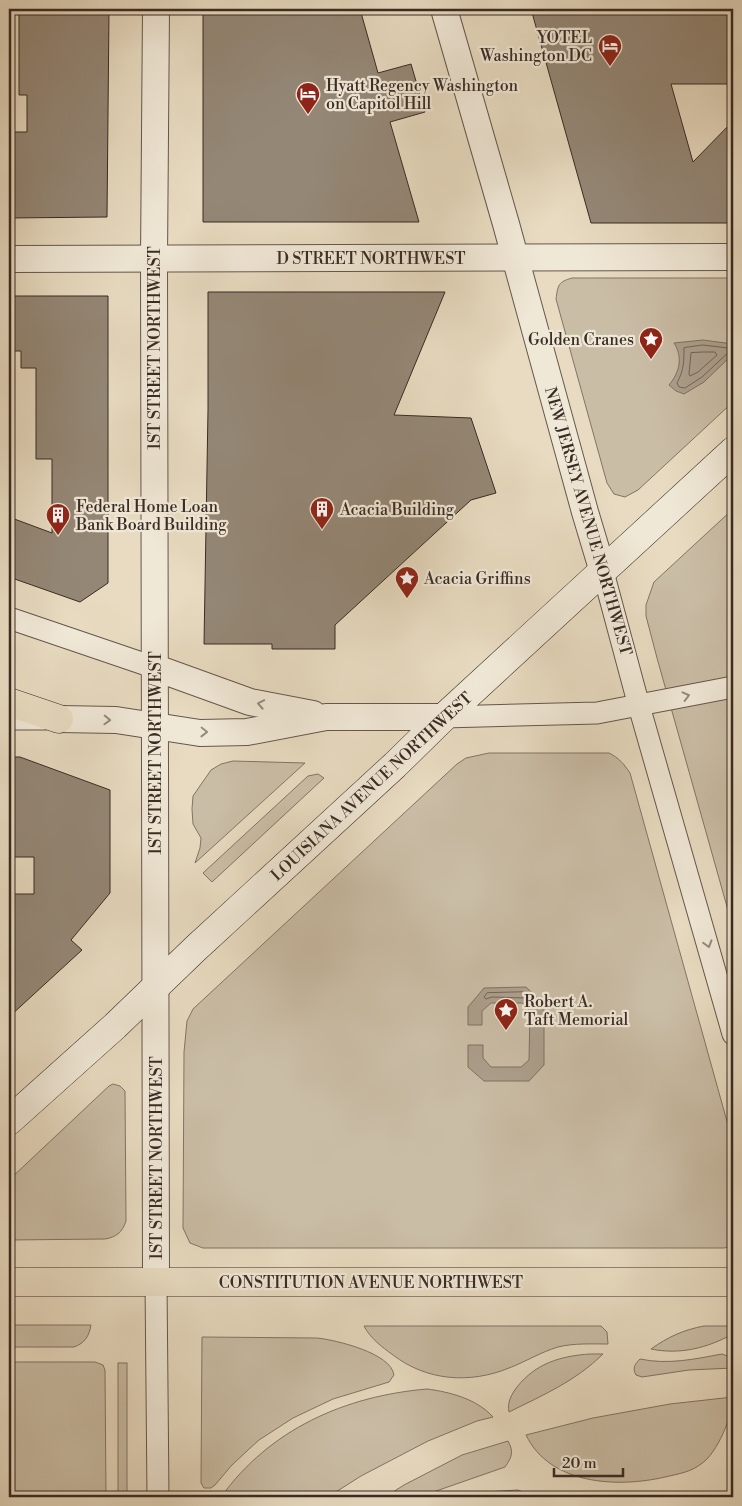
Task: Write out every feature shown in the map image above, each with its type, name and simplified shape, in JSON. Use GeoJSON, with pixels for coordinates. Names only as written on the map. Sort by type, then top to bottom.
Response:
{"type":"FeatureCollection","features":[{"type":"Feature","properties":{"kind":"main road","name":"LOUISIANA AVENUE NORTHWEST"},"geometry":{"type":"LineString","coordinates":[[9,1121],[115,1026],[444,717],[733,452]]}},
{"type":"Feature","properties":{"kind":"main road"},"geometry":{"type":"LineString","coordinates":[[9,702],[59,719]]}},
{"type":"Feature","properties":{"kind":"main road","name":"CONSTITUTION AVENUE NORTHWEST"},"geometry":{"type":"LineString","coordinates":[[9,1282],[733,1282]]}},
{"type":"Feature","properties":{"kind":"street","name":"1ST STREET NORTHWEST"},"geometry":{"type":"LineString","coordinates":[[156,9],[154,259],[158,1497]]}},
{"type":"Feature","properties":{"kind":"street","name":"NEW JERSEY AVENUE NORTHWEST"},"geometry":{"type":"LineString","coordinates":[[444,9],[516,258],[639,706],[733,1034]]}},
{"type":"Feature","properties":{"kind":"street","name":"D STREET NORTHWEST"},"geometry":{"type":"LineString","coordinates":[[9,259],[733,257]]}},
{"type":"Feature","properties":{"kind":"street"},"geometry":{"type":"LineString","coordinates":[[9,618],[250,702],[326,717]]}},
{"type":"Feature","properties":{"kind":"street"},"geometry":{"type":"LineString","coordinates":[[9,719],[116,720],[200,733],[247,732],[326,717],[444,717],[597,713],[733,687]]}},
{"type":"Feature","properties":{"kind":"shaded area"},"geometry":{"type":"Polygon","coordinates":[[[572,278],[733,278],[733,402],[638,490],[625,497],[614,494],[607,483],[556,299],[557,290],[560,285],[572,278]]]}},
{"type":"Feature","properties":{"kind":"shaded area"},"geometry":{"type":"Polygon","coordinates":[[[733,509],[733,928],[657,658],[646,616],[646,605],[654,582],[733,509]]]}},
{"type":"Feature","properties":{"kind":"shaded area"},"geometry":{"type":"Polygon","coordinates":[[[489,753],[609,753],[621,761],[630,773],[733,1143],[733,1246],[724,1248],[203,1248],[190,1243],[183,1228],[184,1052],[187,1021],[193,1009],[457,764],[466,758],[489,753]]]}},
{"type":"Feature","properties":{"kind":"shaded area"},"geometry":{"type":"Polygon","coordinates":[[[233,761],[305,763],[195,863],[201,838],[193,824],[193,796],[211,770],[221,764],[233,761]]]}},
{"type":"Feature","properties":{"kind":"shaded area"},"geometry":{"type":"Polygon","coordinates":[[[318,774],[324,778],[212,882],[203,873],[308,776],[318,774]]]}},
{"type":"Feature","properties":{"kind":"shaded area"},"geometry":{"type":"Polygon","coordinates":[[[113,1084],[120,1086],[125,1091],[126,1221],[123,1229],[115,1236],[105,1239],[9,1240],[9,1180],[113,1084]]]}},
{"type":"Feature","properties":{"kind":"shaded area"},"geometry":{"type":"Polygon","coordinates":[[[9,1325],[91,1325],[86,1339],[74,1347],[9,1347],[9,1325]]]}},
{"type":"Feature","properties":{"kind":"shaded area"},"geometry":{"type":"Polygon","coordinates":[[[364,1326],[601,1326],[607,1332],[608,1344],[564,1346],[539,1354],[515,1366],[494,1373],[464,1378],[449,1377],[434,1375],[406,1364],[377,1342],[364,1326]]]}},
{"type":"Feature","properties":{"kind":"shaded area"},"geometry":{"type":"Polygon","coordinates":[[[704,1326],[733,1326],[733,1334],[713,1343],[683,1351],[651,1349],[676,1334],[704,1326]]]}},
{"type":"Feature","properties":{"kind":"shaded area"},"geometry":{"type":"Polygon","coordinates":[[[202,1337],[326,1339],[373,1354],[391,1367],[394,1375],[389,1382],[333,1399],[293,1418],[259,1440],[231,1466],[215,1485],[211,1488],[204,1488],[201,1483],[202,1337]]]}},
{"type":"Feature","properties":{"kind":"shaded area"},"geometry":{"type":"Polygon","coordinates":[[[603,1354],[593,1364],[570,1380],[509,1412],[509,1402],[513,1393],[532,1372],[559,1359],[603,1354]]]}},
{"type":"Feature","properties":{"kind":"shaded area"},"geometry":{"type":"Polygon","coordinates":[[[722,1354],[733,1358],[733,1368],[689,1370],[642,1377],[636,1375],[634,1370],[635,1364],[640,1359],[671,1361],[722,1354]]]}},
{"type":"Feature","properties":{"kind":"shaded area"},"geometry":{"type":"Polygon","coordinates":[[[9,1362],[95,1362],[103,1365],[105,1370],[106,1497],[9,1497],[9,1362]]]}},
{"type":"Feature","properties":{"kind":"shaded area"},"geometry":{"type":"Polygon","coordinates":[[[118,1363],[127,1363],[127,1497],[118,1497],[118,1363]]]}},
{"type":"Feature","properties":{"kind":"shaded area"},"geometry":{"type":"Polygon","coordinates":[[[427,1389],[463,1397],[479,1405],[493,1417],[477,1421],[428,1441],[361,1476],[328,1497],[221,1497],[262,1452],[312,1420],[339,1408],[367,1399],[427,1389]]]}},
{"type":"Feature","properties":{"kind":"shaded area"},"geometry":{"type":"Polygon","coordinates":[[[733,1397],[730,1414],[723,1434],[713,1452],[697,1467],[675,1475],[627,1482],[587,1479],[568,1473],[551,1464],[537,1452],[526,1435],[593,1418],[670,1404],[733,1397]]]}},
{"type":"Feature","properties":{"kind":"shaded area"},"geometry":{"type":"Polygon","coordinates":[[[508,1441],[511,1454],[505,1467],[419,1497],[385,1497],[462,1455],[508,1441]]]}},
{"type":"Feature","properties":{"kind":"shaded area"},"geometry":{"type":"Polygon","coordinates":[[[518,1490],[536,1497],[470,1497],[486,1492],[518,1490]]]}},
{"type":"Feature","properties":{"kind":"water"},"geometry":{"type":"Polygon","coordinates":[[[703,340],[733,344],[733,354],[704,382],[684,394],[676,391],[669,385],[676,375],[679,364],[679,354],[674,343],[703,340]]]}},
{"type":"Feature","properties":{"kind":"water"},"geometry":{"type":"Polygon","coordinates":[[[526,987],[544,1004],[544,1065],[529,1081],[484,1081],[468,1067],[468,1045],[483,1045],[483,1058],[491,1067],[521,1067],[529,1060],[530,1011],[522,1003],[491,1003],[482,1011],[482,1025],[468,1025],[468,1007],[484,988],[526,987]]]}},
{"type":"Feature","properties":{"kind":"building"},"geometry":{"type":"Polygon","coordinates":[[[19,9],[109,9],[107,217],[9,218],[9,132],[27,132],[27,95],[19,95],[19,9]]]}},
{"type":"Feature","properties":{"kind":"building","name":"Hyatt Regency Washington on Capitol Hill"},"geometry":{"type":"Polygon","coordinates":[[[203,9],[360,9],[378,73],[411,64],[425,112],[390,122],[419,222],[203,222],[203,9]]]}},
{"type":"Feature","properties":{"kind":"building"},"geometry":{"type":"Polygon","coordinates":[[[531,9],[733,9],[733,84],[671,84],[693,162],[733,121],[733,223],[591,223],[531,9]]]}},
{"type":"Feature","properties":{"kind":"building","name":"Acacia Building"},"geometry":{"type":"Polygon","coordinates":[[[208,292],[445,292],[394,415],[471,418],[496,493],[471,500],[335,625],[335,649],[272,649],[272,644],[204,644],[208,292]]]}},
{"type":"Feature","properties":{"kind":"building"},"geometry":{"type":"Polygon","coordinates":[[[9,296],[108,296],[108,583],[80,602],[9,577],[9,517],[52,533],[52,459],[36,459],[36,368],[21,368],[21,351],[9,351],[9,296]]]}},
{"type":"Feature","properties":{"kind":"building"},"geometry":{"type":"Polygon","coordinates":[[[9,757],[20,757],[110,790],[110,893],[71,940],[82,950],[9,1017],[9,894],[34,894],[34,857],[9,857],[9,757]]]}},
{"type":"Feature","properties":{"kind":"place","name":"YOTEL Washington DC"},"geometry":{"type":"Point","coordinates":[610,67]}},
{"type":"Feature","properties":{"kind":"place","name":"Hyatt Regency Washington on Capitol Hill"},"geometry":{"type":"Point","coordinates":[308,115]}},
{"type":"Feature","properties":{"kind":"place","name":"Golden Cranes"},"geometry":{"type":"Point","coordinates":[651,360]}},
{"type":"Feature","properties":{"kind":"place","name":"Acacia Building"},"geometry":{"type":"Point","coordinates":[322,530]}},
{"type":"Feature","properties":{"kind":"place","name":"Federal Home Loan Bank Board Building"},"geometry":{"type":"Point","coordinates":[58,536]}},
{"type":"Feature","properties":{"kind":"place","name":"Acacia Griffins"},"geometry":{"type":"Point","coordinates":[407,599]}},
{"type":"Feature","properties":{"kind":"place","name":"Robert A. Taft Memorial"},"geometry":{"type":"Point","coordinates":[506,1031]}}]}
